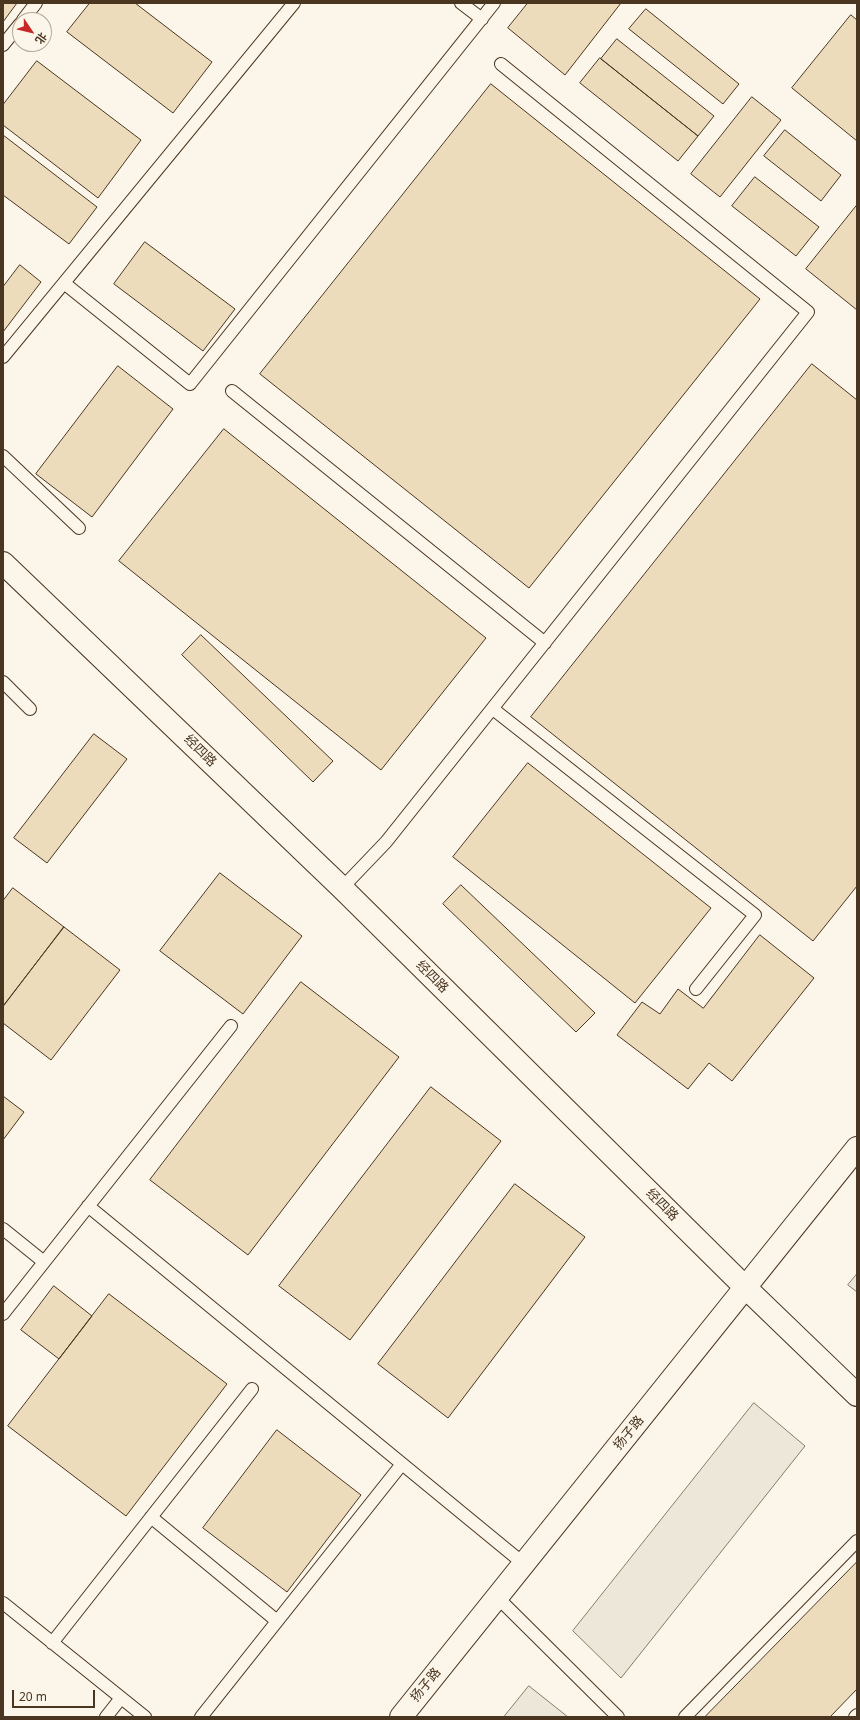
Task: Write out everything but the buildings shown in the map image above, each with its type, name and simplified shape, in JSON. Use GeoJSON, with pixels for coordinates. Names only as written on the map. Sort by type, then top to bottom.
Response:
{"type":"FeatureCollection","features":[{"type":"Feature","properties":{"kind":"street","name":"经四路"},"geometry":{"type":"LineString","coordinates":[[3,563],[342,888],[746,1288],[857,1395]]}},
{"type":"Feature","properties":{"kind":"street","name":"扬子路"},"geometry":{"type":"LineString","coordinates":[[401,1717],[857,1148]]}},
{"type":"Feature","properties":{"kind":"lane"},"geometry":{"type":"LineString","coordinates":[[29,12],[36,3]]}},
{"type":"Feature","properties":{"kind":"lane"},"geometry":{"type":"LineString","coordinates":[[3,356],[294,3]]}},
{"type":"Feature","properties":{"kind":"lane"},"geometry":{"type":"LineString","coordinates":[[461,3],[482,19]]}},
{"type":"Feature","properties":{"kind":"lane"},"geometry":{"type":"LineString","coordinates":[[64,283],[190,384],[494,3]]}},
{"type":"Feature","properties":{"kind":"lane"},"geometry":{"type":"LineString","coordinates":[[3,45],[12,34]]}},
{"type":"Feature","properties":{"kind":"lane"},"geometry":{"type":"LineString","coordinates":[[342,888],[386,842],[808,312],[501,64]]}},
{"type":"Feature","properties":{"kind":"lane"},"geometry":{"type":"LineString","coordinates":[[232,391],[545,643]]}},
{"type":"Feature","properties":{"kind":"lane"},"geometry":{"type":"LineString","coordinates":[[3,456],[79,528]]}},
{"type":"Feature","properties":{"kind":"lane"},"geometry":{"type":"LineString","coordinates":[[3,682],[30,709]]}},
{"type":"Feature","properties":{"kind":"lane"},"geometry":{"type":"LineString","coordinates":[[493,709],[755,915],[696,989]]}},
{"type":"Feature","properties":{"kind":"lane"},"geometry":{"type":"LineString","coordinates":[[3,1314],[230,1026]]}},
{"type":"Feature","properties":{"kind":"lane"},"geometry":{"type":"LineString","coordinates":[[88,1206],[524,1564]]}},
{"type":"Feature","properties":{"kind":"lane"},"geometry":{"type":"LineString","coordinates":[[3,1229],[44,1262]]}},
{"type":"Feature","properties":{"kind":"lane"},"geometry":{"type":"LineString","coordinates":[[52,1643],[252,1389]]}},
{"type":"Feature","properties":{"kind":"lane"},"geometry":{"type":"LineString","coordinates":[[201,1717],[402,1464]]}},
{"type":"Feature","properties":{"kind":"lane"},"geometry":{"type":"LineString","coordinates":[[151,1517],[277,1621]]}},
{"type":"Feature","properties":{"kind":"lane"},"geometry":{"type":"LineString","coordinates":[[685,1717],[857,1541]]}},
{"type":"Feature","properties":{"kind":"lane"},"geometry":{"type":"LineString","coordinates":[[497,1597],[618,1717]]}},
{"type":"Feature","properties":{"kind":"lane"},"geometry":{"type":"LineString","coordinates":[[3,1604],[145,1717]]}},
{"type":"Feature","properties":{"kind":"lane"},"geometry":{"type":"LineString","coordinates":[[106,1717],[121,1698]]}},
{"type":"Feature","properties":{"kind":"shaded area"},"geometry":{"type":"Polygon","coordinates":[[[857,1274],[857,1292],[848,1285],[857,1274]]]}},
{"type":"Feature","properties":{"kind":"shaded area"},"geometry":{"type":"Polygon","coordinates":[[[754,1403],[805,1446],[621,1678],[573,1631],[754,1403]]]}},
{"type":"Feature","properties":{"kind":"shaded area"},"geometry":{"type":"Polygon","coordinates":[[[529,1686],[568,1717],[504,1717],[529,1686]]]}}]}
